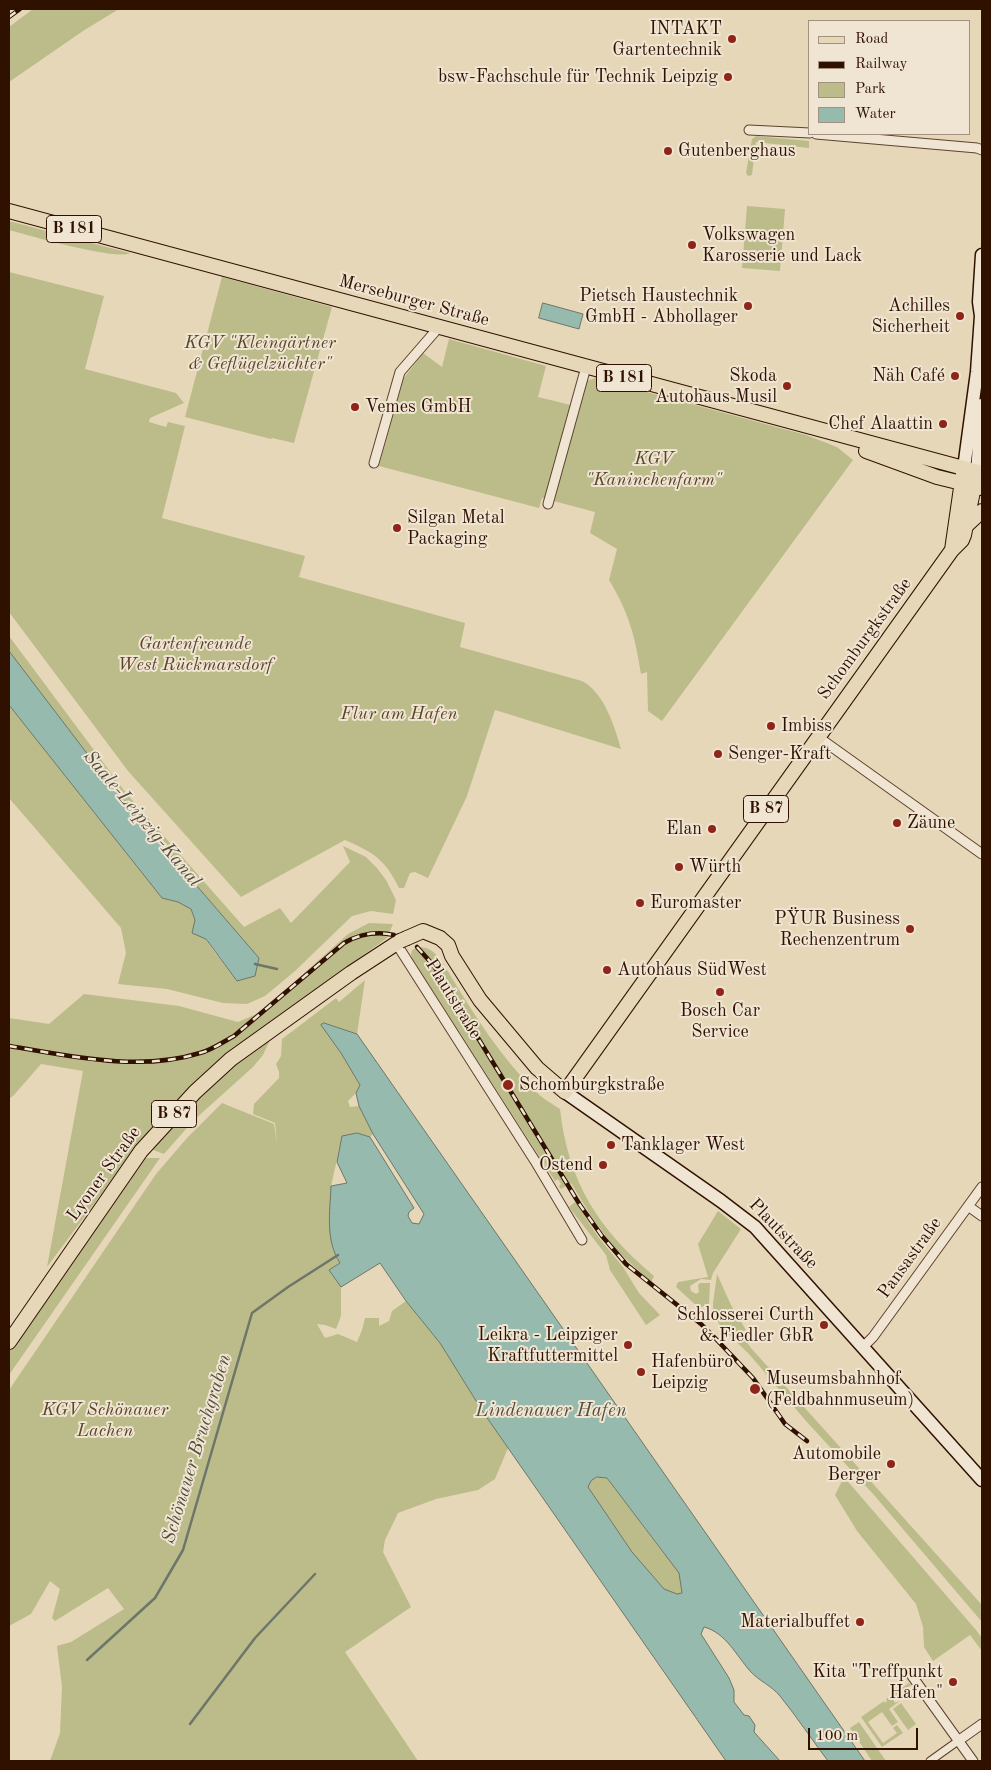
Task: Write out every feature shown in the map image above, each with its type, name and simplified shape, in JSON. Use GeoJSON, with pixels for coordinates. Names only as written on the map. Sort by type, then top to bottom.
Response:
{"type":"FeatureCollection","features":[{"type":"Feature","properties":{"kind":"main road","name":"Merseburger Straße"},"geometry":{"type":"LineString","coordinates":[[9,211],[974,471]]}},
{"type":"Feature","properties":{"kind":"main road"},"geometry":{"type":"LineString","coordinates":[[974,471],[982,255]]}},
{"type":"Feature","properties":{"kind":"main road"},"geometry":{"type":"LineString","coordinates":[[977,372],[982,400]]}},
{"type":"Feature","properties":{"kind":"main road"},"geometry":{"type":"LineString","coordinates":[[974,471],[982,406]]}},
{"type":"Feature","properties":{"kind":"main road","name":"Merseburger Straße"},"geometry":{"type":"LineString","coordinates":[[810,427],[853,446],[972,486]]}},
{"type":"Feature","properties":{"kind":"main road","name":"Schomburgkstraße"},"geometry":{"type":"LineString","coordinates":[[564,1092],[952,550],[962,540],[966,526],[974,471]]}},
{"type":"Feature","properties":{"kind":"main road","name":"Schomburgkstraße"},"geometry":{"type":"LineString","coordinates":[[952,550],[972,486]]}},
{"type":"Feature","properties":{"kind":"main road","name":"B 87"},"geometry":{"type":"LineString","coordinates":[[966,526],[982,511]]}},
{"type":"Feature","properties":{"kind":"main road","name":"Plautstraße"},"geometry":{"type":"LineString","coordinates":[[403,939],[423,931],[432,934],[448,945],[452,956],[480,1000],[541,1072],[564,1092],[755,1227],[982,1480]]}},
{"type":"Feature","properties":{"kind":"main road","name":"Lyoner Straße"},"geometry":{"type":"LineString","coordinates":[[9,1342],[141,1151],[195,1092],[231,1059],[403,939]]}},
{"type":"Feature","properties":{"kind":"street"},"geometry":{"type":"LineString","coordinates":[[749,130],[808,133]]}},
{"type":"Feature","properties":{"kind":"street"},"geometry":{"type":"LineString","coordinates":[[828,135],[968,147],[982,150]]}},
{"type":"Feature","properties":{"kind":"street"},"geometry":{"type":"LineString","coordinates":[[374,463],[400,372],[439,327]]}},
{"type":"Feature","properties":{"kind":"street"},"geometry":{"type":"LineString","coordinates":[[548,504],[586,368]]}},
{"type":"Feature","properties":{"kind":"street"},"geometry":{"type":"LineString","coordinates":[[818,737],[982,854]]}},
{"type":"Feature","properties":{"kind":"street","name":"Plautstraße"},"geometry":{"type":"LineString","coordinates":[[403,939],[582,1240]]}},
{"type":"Feature","properties":{"kind":"street","name":"Pansastraße"},"geometry":{"type":"LineString","coordinates":[[863,1347],[873,1337],[982,1187]]}},
{"type":"Feature","properties":{"kind":"street"},"geometry":{"type":"LineString","coordinates":[[968,1206],[982,1216]]}},
{"type":"Feature","properties":{"kind":"street"},"geometry":{"type":"LineString","coordinates":[[912,1676],[973,1761]]}},
{"type":"Feature","properties":{"kind":"street"},"geometry":{"type":"LineString","coordinates":[[930,1761],[982,1724]]}},
{"type":"Feature","properties":{"kind":"green space"},"geometry":{"type":"Polygon","coordinates":[[[33,9],[119,9],[83,31],[9,82],[9,27],[33,9]]]}},
{"type":"Feature","properties":{"kind":"green space"},"geometry":{"type":"Polygon","coordinates":[[[756,136],[809,141],[809,148],[756,142],[752,175],[748,176],[746,173],[752,139],[756,136]]]}},
{"type":"Feature","properties":{"kind":"green space"},"geometry":{"type":"Polygon","coordinates":[[[747,206],[785,209],[780,271],[742,268],[747,206]]]}},
{"type":"Feature","properties":{"kind":"green space"},"geometry":{"type":"Polygon","coordinates":[[[9,221],[130,253],[122,255],[91,251],[34,237],[9,230],[9,221]]]}},
{"type":"Feature","properties":{"kind":"green space","name":"Gartenfreunde West Rückmarsdorf"},"geometry":{"type":"Polygon","coordinates":[[[9,272],[104,296],[85,369],[176,393],[184,403],[150,418],[149,422],[166,427],[168,422],[185,426],[162,518],[305,556],[299,577],[465,623],[460,647],[582,681],[597,693],[608,711],[621,749],[495,710],[467,796],[428,878],[415,872],[410,873],[404,888],[399,888],[389,870],[378,858],[345,840],[241,897],[128,771],[9,612],[9,272]]]}},
{"type":"Feature","properties":{"kind":"green space","name":"KGV \"Kleingärtner & Geflügelzüchter\""},"geometry":{"type":"Polygon","coordinates":[[[222,277],[332,307],[294,443],[185,417],[222,277]]]}},
{"type":"Feature","properties":{"kind":"green space","name":"KGV \"Kaninchenfarm\""},"geometry":{"type":"Polygon","coordinates":[[[449,339],[546,366],[538,397],[579,407],[587,381],[595,378],[806,435],[837,447],[853,460],[662,721],[648,711],[647,672],[641,674],[630,625],[622,603],[609,580],[617,549],[590,533],[595,512],[542,498],[539,508],[379,466],[404,378],[423,353],[442,367],[449,339]]]}},
{"type":"Feature","properties":{"kind":"green space"},"geometry":{"type":"Polygon","coordinates":[[[9,636],[126,793],[244,927],[280,908],[291,923],[350,862],[343,846],[366,857],[386,880],[396,900],[393,914],[371,911],[352,916],[295,971],[265,996],[247,1004],[223,1003],[167,989],[118,984],[126,953],[121,928],[9,798],[9,705],[162,898],[178,902],[191,909],[205,938],[237,981],[259,958],[121,798],[14,659],[9,651],[9,636]]]}},
{"type":"Feature","properties":{"kind":"green space"},"geometry":{"type":"Polygon","coordinates":[[[369,923],[393,924],[387,938],[234,1049],[147,1133],[47,1267],[83,1071],[41,1064],[9,1099],[9,1018],[49,1024],[84,994],[179,1006],[238,1022],[261,1012],[348,934],[369,923]]]}},
{"type":"Feature","properties":{"kind":"green space"},"geometry":{"type":"Polygon","coordinates":[[[419,947],[429,949],[437,955],[478,1020],[510,1064],[538,1094],[560,1109],[570,1159],[589,1203],[617,1241],[654,1276],[651,1282],[616,1250],[593,1219],[571,1183],[561,1189],[558,1179],[555,1181],[412,958],[412,950],[419,947]]]}},
{"type":"Feature","properties":{"kind":"green space","name":"KGV Schönauer Lachen"},"geometry":{"type":"Polygon","coordinates":[[[365,980],[357,1034],[325,1023],[322,1025],[360,1085],[356,1093],[348,1101],[350,1107],[359,1106],[373,1134],[370,1137],[357,1133],[342,1137],[331,1186],[336,1256],[340,1263],[329,1270],[341,1287],[341,1316],[336,1329],[317,1324],[325,1338],[338,1334],[357,1342],[365,1318],[379,1318],[379,1326],[389,1321],[392,1311],[406,1301],[440,1343],[508,1448],[495,1479],[478,1490],[436,1499],[398,1513],[385,1540],[383,1552],[411,1607],[345,1652],[418,1761],[50,1761],[60,1733],[62,1687],[57,1646],[71,1642],[124,1609],[108,1588],[55,1621],[52,1618],[60,1589],[50,1581],[31,1614],[9,1626],[9,1390],[156,1174],[187,1138],[222,1103],[274,1124],[277,1143],[275,1123],[253,1114],[254,1104],[279,1078],[276,1064],[281,1056],[282,1039],[336,998],[339,1002],[365,980]]]}},
{"type":"Feature","properties":{"kind":"green space"},"geometry":{"type":"Polygon","coordinates":[[[272,1036],[263,1055],[253,1067],[193,1121],[164,1154],[153,1150],[192,1102],[223,1074],[272,1036]]]}},
{"type":"Feature","properties":{"kind":"green space"},"geometry":{"type":"Polygon","coordinates":[[[143,1158],[160,1158],[9,1375],[9,1350],[143,1158]]]}},
{"type":"Feature","properties":{"kind":"green space"},"geometry":{"type":"Polygon","coordinates":[[[575,1202],[599,1238],[623,1267],[639,1293],[660,1315],[646,1325],[610,1270],[606,1255],[569,1207],[575,1202]]]}},
{"type":"Feature","properties":{"kind":"green space"},"geometry":{"type":"Polygon","coordinates":[[[718,1211],[741,1229],[713,1273],[711,1280],[701,1279],[690,1286],[691,1291],[696,1294],[699,1292],[698,1285],[700,1283],[710,1283],[709,1304],[699,1308],[676,1287],[678,1282],[708,1277],[698,1244],[718,1211]]]}},
{"type":"Feature","properties":{"kind":"green space"},"geometry":{"type":"Polygon","coordinates":[[[717,1274],[731,1305],[746,1330],[740,1333],[751,1348],[982,1605],[982,1622],[874,1495],[806,1421],[749,1354],[720,1326],[713,1310],[717,1274]]]}},
{"type":"Feature","properties":{"kind":"green space"},"geometry":{"type":"Polygon","coordinates":[[[597,1477],[607,1478],[664,1554],[670,1542],[695,1607],[664,1589],[632,1553],[588,1487],[591,1481],[597,1477]]]}},
{"type":"Feature","properties":{"kind":"green space"},"geometry":{"type":"Polygon","coordinates":[[[844,1477],[976,1630],[982,1638],[982,1651],[970,1635],[933,1661],[924,1647],[923,1627],[916,1604],[857,1531],[835,1495],[844,1477]]]}},
{"type":"Feature","properties":{"kind":"green space"},"geometry":{"type":"Polygon","coordinates":[[[909,1683],[911,1685],[892,1698],[895,1703],[900,1701],[889,1709],[898,1722],[892,1726],[882,1712],[868,1722],[883,1743],[897,1733],[893,1728],[897,1725],[903,1733],[882,1747],[861,1717],[884,1701],[885,1703],[886,1699],[909,1683]]]}},
{"type":"Feature","properties":{"kind":"green space"},"geometry":{"type":"Polygon","coordinates":[[[901,1703],[916,1724],[908,1730],[893,1709],[901,1703]]]}},
{"type":"Feature","properties":{"kind":"green space"},"geometry":{"type":"Polygon","coordinates":[[[859,1722],[886,1761],[872,1761],[850,1728],[859,1722]]]}},
{"type":"Feature","properties":{"kind":"water"},"geometry":{"type":"Polygon","coordinates":[[[543,303],[583,314],[579,329],[539,318],[543,303]]]}},
{"type":"Feature","properties":{"kind":"water"},"geometry":{"type":"Polygon","coordinates":[[[9,651],[121,798],[259,958],[255,976],[237,981],[206,939],[192,933],[195,920],[191,909],[178,902],[162,898],[9,705],[9,651]]]}},
{"type":"Feature","properties":{"kind":"water","name":"Lindenauer Hafen"},"geometry":{"type":"Polygon","coordinates":[[[324,1023],[357,1034],[865,1761],[828,1761],[777,1692],[750,1671],[725,1639],[704,1627],[701,1634],[729,1678],[734,1690],[734,1702],[744,1715],[749,1716],[755,1725],[754,1732],[780,1761],[726,1761],[483,1412],[440,1343],[406,1301],[380,1263],[341,1287],[329,1270],[340,1263],[332,1245],[329,1216],[331,1186],[347,1183],[337,1162],[342,1136],[357,1133],[370,1137],[414,1208],[409,1212],[408,1216],[412,1223],[419,1224],[424,1214],[373,1134],[359,1106],[356,1093],[360,1085],[341,1053],[321,1025],[324,1023]],[[597,1477],[591,1481],[588,1487],[632,1552],[664,1589],[677,1594],[682,1593],[679,1573],[607,1478],[597,1477]]]}},
{"type":"Feature","properties":{"kind":"waterway"},"geometry":{"type":"LineString","coordinates":[[255,964],[277,969]]}},
{"type":"Feature","properties":{"kind":"waterway","name":"Schönauer Bruchgraben"},"geometry":{"type":"LineString","coordinates":[[87,1660],[155,1598],[183,1550],[252,1313],[338,1255]]}},
{"type":"Feature","properties":{"kind":"waterway"},"geometry":{"type":"LineString","coordinates":[[190,1724],[255,1638],[315,1574]]}},
{"type":"Feature","properties":{"kind":"railway"},"geometry":{"type":"LineString","coordinates":[[9,17],[20,9]]}},
{"type":"Feature","properties":{"kind":"railway"},"geometry":{"type":"LineString","coordinates":[[9,1046],[80,1058],[129,1062],[177,1059],[200,1053],[234,1036],[344,943],[368,934],[394,935]]}},
{"type":"Feature","properties":{"kind":"railway"},"geometry":{"type":"LineString","coordinates":[[417,947],[434,966],[580,1205],[602,1236],[626,1264],[701,1324],[753,1378],[785,1424],[807,1441]]}},
{"type":"Feature","properties":{"kind":"place","name":"INTAKT Gartentechnik"},"geometry":{"type":"Point","coordinates":[732,39]}},
{"type":"Feature","properties":{"kind":"place","name":"bsw-Fachschule für Technik Leipzig"},"geometry":{"type":"Point","coordinates":[728,77]}},
{"type":"Feature","properties":{"kind":"place","name":"Gutenberghaus"},"geometry":{"type":"Point","coordinates":[668,151]}},
{"type":"Feature","properties":{"kind":"place","name":"Volkswagen Karosserie und Lack"},"geometry":{"type":"Point","coordinates":[692,245]}},
{"type":"Feature","properties":{"kind":"place","name":"Pietsch Haustechnik GmbH - Abhollager"},"geometry":{"type":"Point","coordinates":[748,306]}},
{"type":"Feature","properties":{"kind":"place","name":"Achilles Sicherheit"},"geometry":{"type":"Point","coordinates":[960,316]}},
{"type":"Feature","properties":{"kind":"place","name":"Näh Café"},"geometry":{"type":"Point","coordinates":[955,376]}},
{"type":"Feature","properties":{"kind":"place","name":"Skoda Autohaus Musil"},"geometry":{"type":"Point","coordinates":[787,386]}},
{"type":"Feature","properties":{"kind":"place","name":"Vemes GmbH"},"geometry":{"type":"Point","coordinates":[355,407]}},
{"type":"Feature","properties":{"kind":"place","name":"Chef Alaattin"},"geometry":{"type":"Point","coordinates":[943,424]}},
{"type":"Feature","properties":{"kind":"place","name":"Silgan Metal Packaging"},"geometry":{"type":"Point","coordinates":[397,528]}},
{"type":"Feature","properties":{"kind":"place","name":"Imbiss"},"geometry":{"type":"Point","coordinates":[771,726]}},
{"type":"Feature","properties":{"kind":"place","name":"Senger-Kraft"},"geometry":{"type":"Point","coordinates":[718,754]}},
{"type":"Feature","properties":{"kind":"place","name":"Zäune"},"geometry":{"type":"Point","coordinates":[897,823]}},
{"type":"Feature","properties":{"kind":"place","name":"Elan"},"geometry":{"type":"Point","coordinates":[712,829]}},
{"type":"Feature","properties":{"kind":"place","name":"Würth"},"geometry":{"type":"Point","coordinates":[679,867]}},
{"type":"Feature","properties":{"kind":"place","name":"Euromaster"},"geometry":{"type":"Point","coordinates":[640,903]}},
{"type":"Feature","properties":{"kind":"place","name":"PŸUR Business Rechenzentrum"},"geometry":{"type":"Point","coordinates":[910,929]}},
{"type":"Feature","properties":{"kind":"place","name":"Autohaus SüdWest"},"geometry":{"type":"Point","coordinates":[607,970]}},
{"type":"Feature","properties":{"kind":"place","name":"Bosch Car Service"},"geometry":{"type":"Point","coordinates":[720,992]}},
{"type":"Feature","properties":{"kind":"place","name":"Schomburgkstraße"},"geometry":{"type":"Point","coordinates":[508,1085]}},
{"type":"Feature","properties":{"kind":"place","name":"Tanklager West"},"geometry":{"type":"Point","coordinates":[611,1145]}},
{"type":"Feature","properties":{"kind":"place","name":"Ostend"},"geometry":{"type":"Point","coordinates":[603,1165]}},
{"type":"Feature","properties":{"kind":"place","name":"Schlosserei Curth & Fiedler GbR"},"geometry":{"type":"Point","coordinates":[824,1325]}},
{"type":"Feature","properties":{"kind":"place","name":"Leikra - Leipziger Kraftfuttermittel"},"geometry":{"type":"Point","coordinates":[628,1345]}},
{"type":"Feature","properties":{"kind":"place","name":"Hafenbüro Leipzig"},"geometry":{"type":"Point","coordinates":[641,1372]}},
{"type":"Feature","properties":{"kind":"place","name":"Museumsbahnhof (Feldbahnmuseum)"},"geometry":{"type":"Point","coordinates":[755,1389]}},
{"type":"Feature","properties":{"kind":"place","name":"Automobile Berger"},"geometry":{"type":"Point","coordinates":[891,1464]}},
{"type":"Feature","properties":{"kind":"place","name":"Materialbuffet"},"geometry":{"type":"Point","coordinates":[860,1622]}},
{"type":"Feature","properties":{"kind":"place","name":"Kita \"Treffpunkt Hafen\""},"geometry":{"type":"Point","coordinates":[953,1682]}},
{"type":"Feature","properties":{"kind":"park label","name":"Flur am Hafen"},"geometry":{"type":"Point","coordinates":[399,714]}},
{"type":"Feature","properties":{"kind":"water label","name":"Saale-Leipzig-Kanal"},"geometry":{"type":"Point","coordinates":[142,819]}}]}
